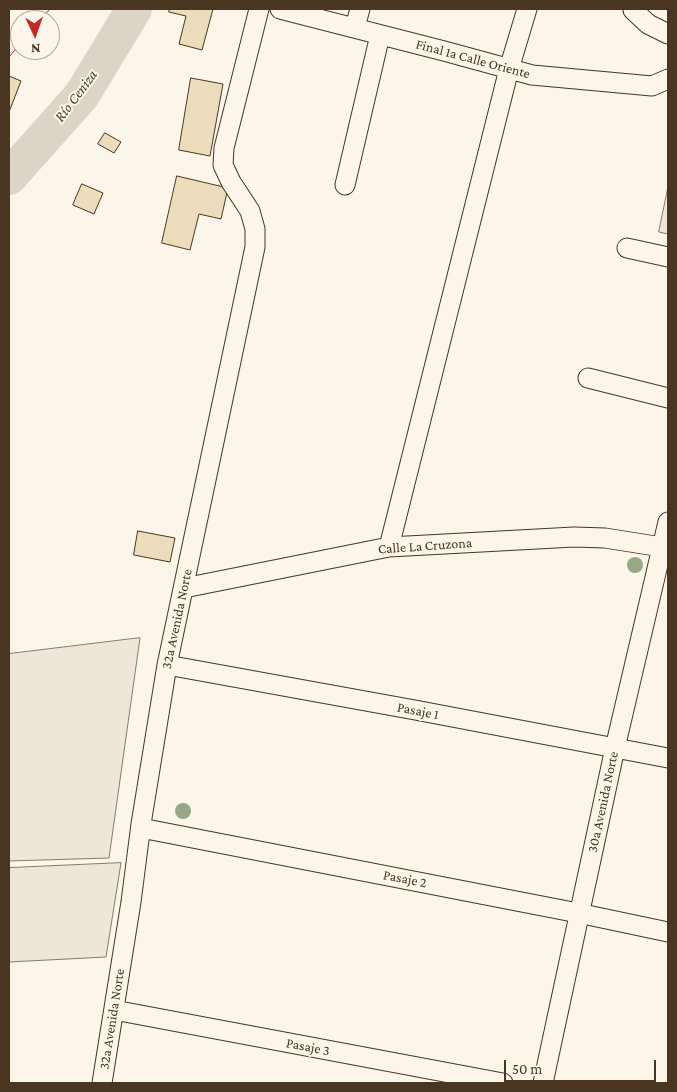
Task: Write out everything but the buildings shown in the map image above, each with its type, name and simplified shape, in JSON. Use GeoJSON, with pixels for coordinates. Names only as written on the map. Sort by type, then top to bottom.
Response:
{"type":"FeatureCollection","features":[{"type":"Feature","properties":{"kind":"street","name":"32a Avenida Norte"},"geometry":{"type":"LineString","coordinates":[[102,1083],[167,665],[255,247],[255,229],[250,211],[231,182],[223,165],[224,148],[259,9]]}},
{"type":"Feature","properties":{"kind":"street","name":"Final 1a Calle Oriente"},"geometry":{"type":"LineString","coordinates":[[280,9],[444,50],[532,75],[652,86],[668,79]]}},
{"type":"Feature","properties":{"kind":"street"},"geometry":{"type":"LineString","coordinates":[[355,27],[360,9]]}},
{"type":"Feature","properties":{"kind":"street"},"geometry":{"type":"LineString","coordinates":[[389,547],[509,69],[527,9]]}},
{"type":"Feature","properties":{"kind":"street"},"geometry":{"type":"LineString","coordinates":[[633,9],[648,24],[668,34]]}},
{"type":"Feature","properties":{"kind":"street"},"geometry":{"type":"LineString","coordinates":[[345,185],[380,35]]}},
{"type":"Feature","properties":{"kind":"street"},"geometry":{"type":"LineString","coordinates":[[627,248],[668,257]]}},
{"type":"Feature","properties":{"kind":"street"},"geometry":{"type":"LineString","coordinates":[[588,378],[668,398]]}},
{"type":"Feature","properties":{"kind":"street","name":"30a Avenida Norte"},"geometry":{"type":"LineString","coordinates":[[542,1083],[615,748],[665,547],[668,522]]}},
{"type":"Feature","properties":{"kind":"street","name":"Calle La Cruzona"},"geometry":{"type":"LineString","coordinates":[[184,588],[389,547],[574,537],[605,538],[665,547]]}},
{"type":"Feature","properties":{"kind":"street","name":"Pasaje 1"},"geometry":{"type":"LineString","coordinates":[[167,665],[668,758]]}},
{"type":"Feature","properties":{"kind":"street","name":"Pasaje 2"},"geometry":{"type":"LineString","coordinates":[[141,828],[668,932]]}},
{"type":"Feature","properties":{"kind":"street","name":"Pasaje 3"},"geometry":{"type":"LineString","coordinates":[[114,1010],[503,1083]]}},
{"type":"Feature","properties":{"kind":"shaded area"},"geometry":{"type":"Polygon","coordinates":[[[668,187],[668,234],[659,232],[668,187]]]}},
{"type":"Feature","properties":{"kind":"shaded area"},"geometry":{"type":"Polygon","coordinates":[[[140,638],[109,858],[9,861],[9,654],[140,638]]]}},
{"type":"Feature","properties":{"kind":"shaded area"},"geometry":{"type":"Polygon","coordinates":[[[121,863],[106,957],[9,962],[9,868],[121,863]]]}},
{"type":"Feature","properties":{"kind":"waterway","name":"Río Ceniza"},"geometry":{"type":"LineString","coordinates":[[9,177],[82,95],[134,9]]}}]}
